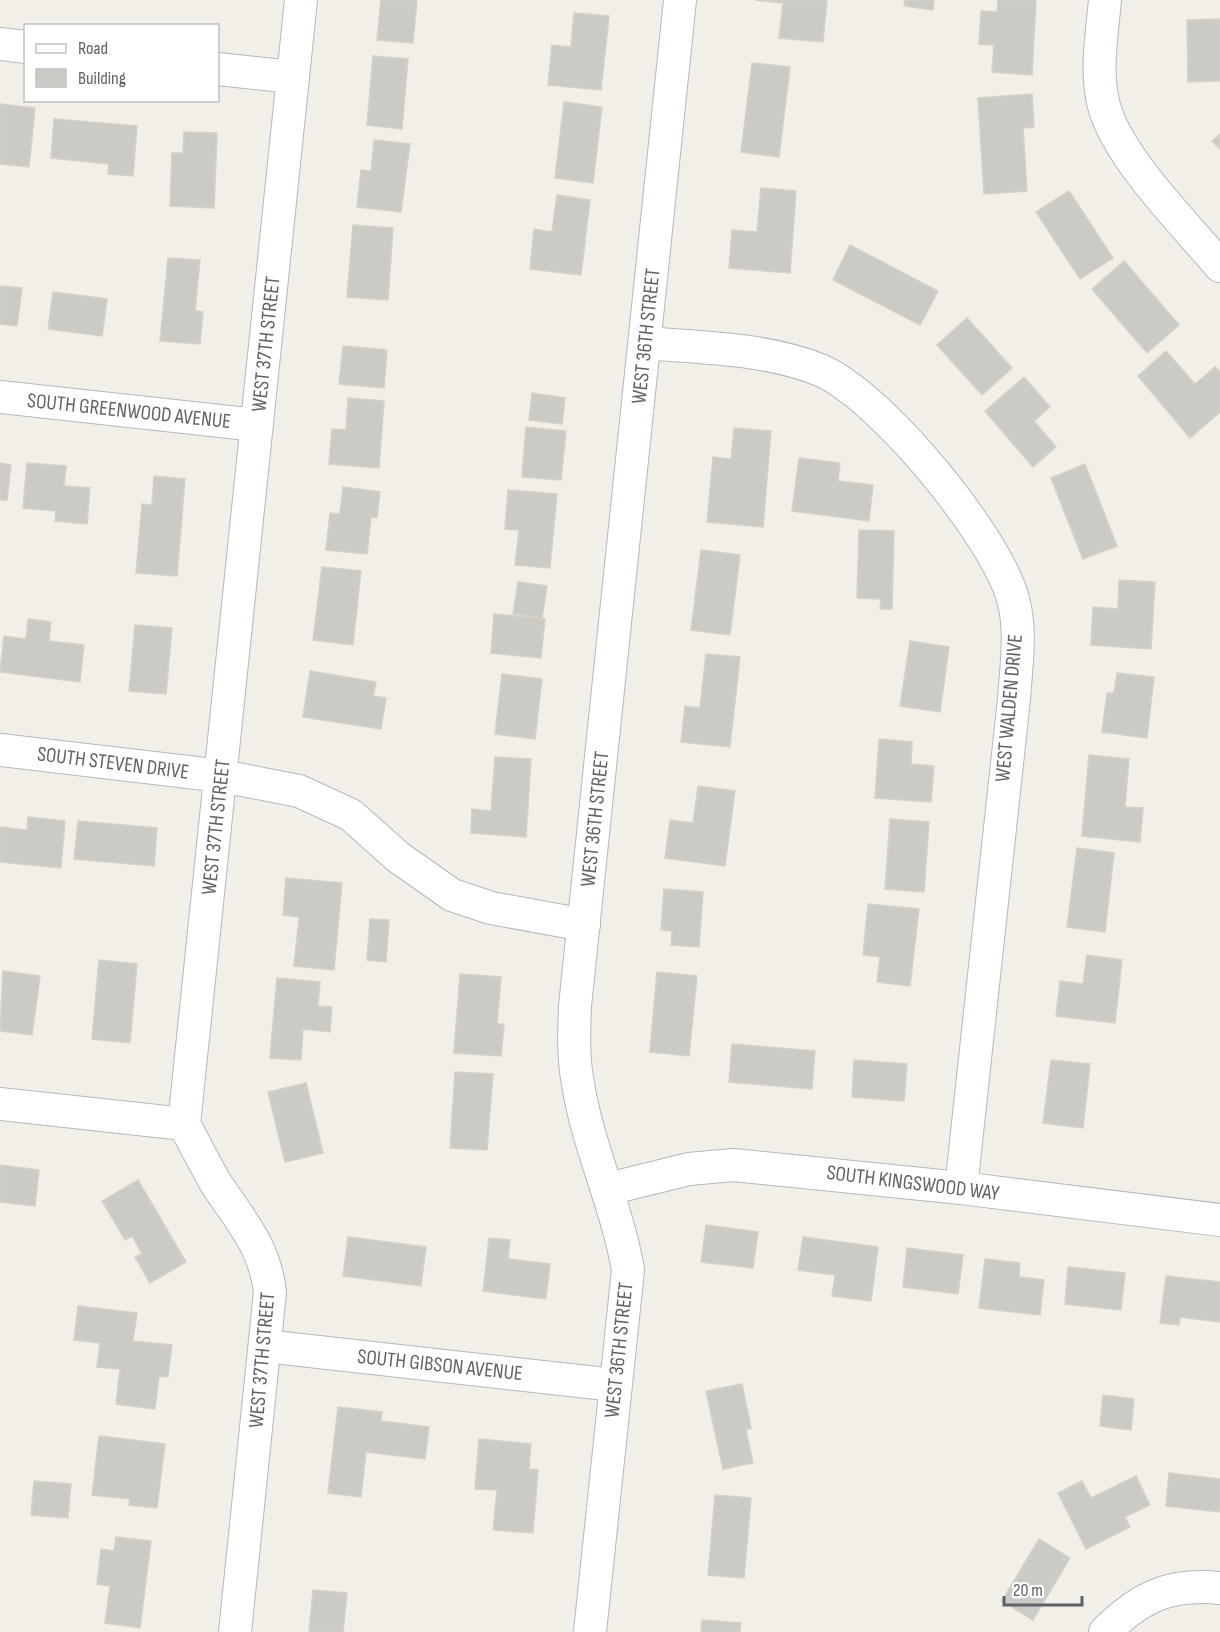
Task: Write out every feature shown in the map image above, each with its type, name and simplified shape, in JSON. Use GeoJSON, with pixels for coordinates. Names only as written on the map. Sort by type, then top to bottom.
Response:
{"type":"FeatureCollection","features":[{"type":"Feature","properties":{"kind":"street","name":"WEST 37TH STREET"},"geometry":{"type":"LineString","coordinates":[[235,1632],[270,1292],[267,1268],[258,1244],[212,1176],[184,1124],[301,0]]}},
{"type":"Feature","properties":{"kind":"street","name":"WEST 36TH STREET"},"geometry":{"type":"LineString","coordinates":[[590,1632],[627,1270],[622,1238],[578,1085],[573,1043],[680,0]]}},
{"type":"Feature","properties":{"kind":"street"},"geometry":{"type":"LineString","coordinates":[[1105,0],[1101,83],[1104,106],[1136,167],[1220,266]]}},
{"type":"Feature","properties":{"kind":"street"},"geometry":{"type":"LineString","coordinates":[[0,44],[24,47]]}},
{"type":"Feature","properties":{"kind":"street"},"geometry":{"type":"LineString","coordinates":[[219,69],[293,77]]}},
{"type":"Feature","properties":{"kind":"street","name":"WEST WALDEN DRIVE"},"geometry":{"type":"LineString","coordinates":[[645,343],[783,359],[821,371],[844,385],[872,405],[929,468],[980,533],[1002,569],[1014,600],[1017,633],[1014,699],[961,1188]]}},
{"type":"Feature","properties":{"kind":"street","name":"SOUTH GREENWOOD AVENUE"},"geometry":{"type":"LineString","coordinates":[[0,397],[257,425]]}},
{"type":"Feature","properties":{"kind":"street","name":"SOUTH STEVEN DRIVE"},"geometry":{"type":"LineString","coordinates":[[0,750],[222,776],[299,791],[351,815],[398,857],[452,895],[490,908],[584,924]]}},
{"type":"Feature","properties":{"kind":"street"},"geometry":{"type":"LineString","coordinates":[[0,1104],[184,1124]]}},
{"type":"Feature","properties":{"kind":"street","name":"SOUTH KINGSWOOD WAY"},"geometry":{"type":"LineString","coordinates":[[608,1189],[689,1169],[733,1165],[961,1188],[1220,1220]]}},
{"type":"Feature","properties":{"kind":"street","name":"SOUTH GIBSON AVENUE"},"geometry":{"type":"LineString","coordinates":[[266,1346],[615,1385]]}},
{"type":"Feature","properties":{"kind":"street"},"geometry":{"type":"LineString","coordinates":[[1105,1632],[1142,1600],[1173,1589],[1202,1586],[1220,1588]]}},
{"type":"Feature","properties":{"kind":"building"},"geometry":{"type":"Polygon","coordinates":[[[381,0],[417,0],[413,43],[377,40],[381,0]]]}},
{"type":"Feature","properties":{"kind":"building"},"geometry":{"type":"Polygon","coordinates":[[[755,0],[827,0],[823,42],[779,38],[783,3],[755,0]]]}},
{"type":"Feature","properties":{"kind":"building"},"geometry":{"type":"Polygon","coordinates":[[[905,0],[934,0],[933,10],[904,6],[905,0]]]}},
{"type":"Feature","properties":{"kind":"building"},"geometry":{"type":"Polygon","coordinates":[[[998,0],[1036,0],[1032,75],[992,72],[994,45],[979,44],[981,11],[997,12],[998,0]]]}},
{"type":"Feature","properties":{"kind":"building"},"geometry":{"type":"Polygon","coordinates":[[[574,13],[609,16],[601,90],[548,85],[552,45],[571,47],[574,13]]]}},
{"type":"Feature","properties":{"kind":"building"},"geometry":{"type":"Polygon","coordinates":[[[1220,19],[1220,81],[1188,82],[1187,20],[1220,19]]]}},
{"type":"Feature","properties":{"kind":"building"},"geometry":{"type":"Polygon","coordinates":[[[373,56],[408,59],[402,129],[367,125],[373,56]]]}},
{"type":"Feature","properties":{"kind":"building"},"geometry":{"type":"Polygon","coordinates":[[[752,63],[790,67],[779,157],[741,152],[752,63]]]}},
{"type":"Feature","properties":{"kind":"building"},"geometry":{"type":"Polygon","coordinates":[[[1032,94],[1034,127],[1023,128],[1027,191],[984,194],[978,98],[1032,94]]]}},
{"type":"Feature","properties":{"kind":"building"},"geometry":{"type":"Polygon","coordinates":[[[564,102],[602,107],[593,183],[555,178],[564,102]]]}},
{"type":"Feature","properties":{"kind":"building"},"geometry":{"type":"Polygon","coordinates":[[[0,104],[35,108],[29,167],[0,164],[0,104]]]}},
{"type":"Feature","properties":{"kind":"building"},"geometry":{"type":"Polygon","coordinates":[[[54,119],[137,126],[133,176],[108,174],[109,164],[51,158],[54,119]]]}},
{"type":"Feature","properties":{"kind":"building"},"geometry":{"type":"Polygon","coordinates":[[[184,132],[217,133],[214,208],[170,206],[172,153],[183,153],[184,132]]]}},
{"type":"Feature","properties":{"kind":"building"},"geometry":{"type":"Polygon","coordinates":[[[1220,134],[1220,149],[1212,141],[1220,134]]]}},
{"type":"Feature","properties":{"kind":"building"},"geometry":{"type":"Polygon","coordinates":[[[374,140],[410,144],[401,212],[357,207],[361,170],[371,171],[374,140]]]}},
{"type":"Feature","properties":{"kind":"building"},"geometry":{"type":"Polygon","coordinates":[[[761,188],[796,191],[790,273],[729,268],[732,230],[757,232],[761,188]]]}},
{"type":"Feature","properties":{"kind":"building"},"geometry":{"type":"Polygon","coordinates":[[[1069,191],[1113,258],[1080,279],[1036,212],[1069,191]]]}},
{"type":"Feature","properties":{"kind":"building"},"geometry":{"type":"Polygon","coordinates":[[[557,195],[590,200],[581,275],[530,269],[534,229],[552,232],[557,195]]]}},
{"type":"Feature","properties":{"kind":"building"},"geometry":{"type":"Polygon","coordinates":[[[353,225],[393,228],[388,300],[347,297],[353,225]]]}},
{"type":"Feature","properties":{"kind":"building"},"geometry":{"type":"Polygon","coordinates":[[[850,245],[938,291],[920,325],[833,280],[850,245]]]}},
{"type":"Feature","properties":{"kind":"building"},"geometry":{"type":"Polygon","coordinates":[[[168,258],[200,260],[195,311],[203,312],[200,344],[160,341],[168,258]]]}},
{"type":"Feature","properties":{"kind":"building"},"geometry":{"type":"Polygon","coordinates":[[[1124,261],[1179,325],[1147,353],[1092,289],[1124,261]]]}},
{"type":"Feature","properties":{"kind":"building"},"geometry":{"type":"Polygon","coordinates":[[[0,286],[22,288],[17,326],[0,324],[0,286]]]}},
{"type":"Feature","properties":{"kind":"building"},"geometry":{"type":"Polygon","coordinates":[[[53,292],[107,299],[102,336],[48,329],[53,292]]]}},
{"type":"Feature","properties":{"kind":"building"},"geometry":{"type":"Polygon","coordinates":[[[967,318],[1012,368],[982,395],[937,345],[967,318]]]}},
{"type":"Feature","properties":{"kind":"building"},"geometry":{"type":"Polygon","coordinates":[[[343,346],[387,350],[384,388],[339,384],[343,346]]]}},
{"type":"Feature","properties":{"kind":"building"},"geometry":{"type":"Polygon","coordinates":[[[1166,351],[1195,384],[1215,367],[1220,372],[1220,412],[1190,438],[1138,376],[1166,351]]]}},
{"type":"Feature","properties":{"kind":"building"},"geometry":{"type":"Polygon","coordinates":[[[1024,377],[1050,407],[1034,421],[1056,447],[1033,467],[985,411],[1024,377]]]}},
{"type":"Feature","properties":{"kind":"building"},"geometry":{"type":"Polygon","coordinates":[[[532,393],[565,398],[562,424],[529,420],[532,393]]]}},
{"type":"Feature","properties":{"kind":"building"},"geometry":{"type":"Polygon","coordinates":[[[348,398],[384,401],[379,468],[329,464],[332,429],[346,430],[348,398]]]}},
{"type":"Feature","properties":{"kind":"building"},"geometry":{"type":"Polygon","coordinates":[[[526,427],[566,431],[561,480],[522,477],[526,427]]]}},
{"type":"Feature","properties":{"kind":"building"},"geometry":{"type":"Polygon","coordinates":[[[734,428],[771,431],[763,527],[707,522],[713,457],[731,459],[734,428]]]}},
{"type":"Feature","properties":{"kind":"building"},"geometry":{"type":"Polygon","coordinates":[[[799,458],[840,463],[838,481],[873,485],[869,521],[792,511],[799,458]]]}},
{"type":"Feature","properties":{"kind":"building"},"geometry":{"type":"Polygon","coordinates":[[[0,463],[11,465],[7,500],[0,500],[0,463]]]}},
{"type":"Feature","properties":{"kind":"building"},"geometry":{"type":"Polygon","coordinates":[[[27,463],[66,466],[64,486],[90,488],[87,524],[55,521],[56,511],[23,508],[27,463]]]}},
{"type":"Feature","properties":{"kind":"building"},"geometry":{"type":"Polygon","coordinates":[[[1085,464],[1117,546],[1083,559],[1051,478],[1085,464]]]}},
{"type":"Feature","properties":{"kind":"building"},"geometry":{"type":"Polygon","coordinates":[[[154,476],[185,479],[177,576],[136,573],[142,504],[152,505],[154,476]]]}},
{"type":"Feature","properties":{"kind":"building"},"geometry":{"type":"Polygon","coordinates":[[[343,487],[380,492],[377,518],[371,517],[367,554],[326,550],[330,513],[340,514],[343,487]]]}},
{"type":"Feature","properties":{"kind":"building"},"geometry":{"type":"Polygon","coordinates":[[[508,490],[557,494],[550,568],[515,565],[519,530],[505,529],[508,490]]]}},
{"type":"Feature","properties":{"kind":"building"},"geometry":{"type":"Polygon","coordinates":[[[859,530],[894,531],[892,609],[880,609],[881,599],[857,598],[859,530]]]}},
{"type":"Feature","properties":{"kind":"building"},"geometry":{"type":"Polygon","coordinates":[[[701,550],[740,555],[730,635],[691,630],[701,550]]]}},
{"type":"Feature","properties":{"kind":"building"},"geometry":{"type":"Polygon","coordinates":[[[322,567],[361,571],[353,645],[313,640],[322,567]]]}},
{"type":"Feature","properties":{"kind":"building"},"geometry":{"type":"Polygon","coordinates":[[[1119,580],[1155,582],[1151,649],[1091,645],[1093,607],[1118,609],[1119,580]]]}},
{"type":"Feature","properties":{"kind":"building"},"geometry":{"type":"Polygon","coordinates":[[[518,582],[547,586],[542,618],[513,614],[518,582]]]}},
{"type":"Feature","properties":{"kind":"building"},"geometry":{"type":"Polygon","coordinates":[[[494,614],[545,619],[541,658],[491,653],[494,614]]]}},
{"type":"Feature","properties":{"kind":"building"},"geometry":{"type":"Polygon","coordinates":[[[28,619],[51,622],[49,641],[84,645],[80,682],[0,672],[4,636],[26,639],[28,619]]]}},
{"type":"Feature","properties":{"kind":"building"},"geometry":{"type":"Polygon","coordinates":[[[135,625],[172,628],[166,694],[129,691],[135,625]]]}},
{"type":"Feature","properties":{"kind":"building"},"geometry":{"type":"Polygon","coordinates":[[[910,641],[949,647],[940,712],[900,706],[910,641]]]}},
{"type":"Feature","properties":{"kind":"building"},"geometry":{"type":"Polygon","coordinates":[[[706,654],[740,657],[730,747],[681,742],[685,706],[700,708],[706,654]]]}},
{"type":"Feature","properties":{"kind":"building"},"geometry":{"type":"Polygon","coordinates":[[[310,671],[376,682],[373,696],[386,698],[381,729],[303,717],[310,671]]]}},
{"type":"Feature","properties":{"kind":"building"},"geometry":{"type":"Polygon","coordinates":[[[1117,673],[1154,677],[1147,738],[1102,732],[1107,693],[1114,693],[1117,673]]]}},
{"type":"Feature","properties":{"kind":"building"},"geometry":{"type":"Polygon","coordinates":[[[502,674],[542,679],[535,739],[495,734],[502,674]]]}},
{"type":"Feature","properties":{"kind":"building"},"geometry":{"type":"Polygon","coordinates":[[[879,739],[912,742],[911,764],[934,766],[931,802],[875,798],[879,739]]]}},
{"type":"Feature","properties":{"kind":"building"},"geometry":{"type":"Polygon","coordinates":[[[1089,755],[1129,759],[1125,807],[1143,808],[1140,842],[1082,836],[1089,755]]]}},
{"type":"Feature","properties":{"kind":"building"},"geometry":{"type":"Polygon","coordinates":[[[495,757],[531,759],[526,837],[471,833],[472,809],[491,811],[495,757]]]}},
{"type":"Feature","properties":{"kind":"building"},"geometry":{"type":"Polygon","coordinates":[[[698,786],[735,791],[725,866],[665,858],[670,820],[693,823],[698,786]]]}},
{"type":"Feature","properties":{"kind":"building"},"geometry":{"type":"Polygon","coordinates":[[[28,817],[65,821],[61,868],[0,862],[0,827],[27,830],[28,817]]]}},
{"type":"Feature","properties":{"kind":"building"},"geometry":{"type":"Polygon","coordinates":[[[890,819],[929,822],[924,892],[885,889],[890,819]]]}},
{"type":"Feature","properties":{"kind":"building"},"geometry":{"type":"Polygon","coordinates":[[[78,821],[157,828],[154,866],[74,859],[78,821]]]}},
{"type":"Feature","properties":{"kind":"building"},"geometry":{"type":"Polygon","coordinates":[[[1077,848],[1114,853],[1105,932],[1067,927],[1077,848]]]}},
{"type":"Feature","properties":{"kind":"building"},"geometry":{"type":"Polygon","coordinates":[[[286,878],[342,883],[334,970],[294,966],[299,917],[283,915],[286,878]]]}},
{"type":"Feature","properties":{"kind":"building"},"geometry":{"type":"Polygon","coordinates":[[[664,889],[703,892],[699,947],[671,945],[672,931],[661,930],[664,889]]]}},
{"type":"Feature","properties":{"kind":"building"},"geometry":{"type":"Polygon","coordinates":[[[868,904],[919,909],[910,986],[877,982],[880,957],[863,955],[868,904]]]}},
{"type":"Feature","properties":{"kind":"building"},"geometry":{"type":"Polygon","coordinates":[[[370,919],[389,920],[386,962],[367,960],[370,919]]]}},
{"type":"Feature","properties":{"kind":"building"},"geometry":{"type":"Polygon","coordinates":[[[1087,955],[1122,960],[1115,1023],[1056,1016],[1060,981],[1083,984],[1087,955]]]}},
{"type":"Feature","properties":{"kind":"building"},"geometry":{"type":"Polygon","coordinates":[[[99,960],[137,964],[130,1043],[92,1039],[99,960]]]}},
{"type":"Feature","properties":{"kind":"building"},"geometry":{"type":"Polygon","coordinates":[[[3,971],[40,976],[32,1035],[0,1031],[3,971]]]}},
{"type":"Feature","properties":{"kind":"building"},"geometry":{"type":"Polygon","coordinates":[[[657,972],[697,976],[689,1056],[650,1052],[657,972]]]}},
{"type":"Feature","properties":{"kind":"building"},"geometry":{"type":"Polygon","coordinates":[[[460,974],[501,977],[497,1024],[504,1024],[501,1056],[454,1053],[460,974]]]}},
{"type":"Feature","properties":{"kind":"building"},"geometry":{"type":"Polygon","coordinates":[[[277,978],[320,982],[318,1006],[332,1007],[330,1032],[303,1029],[301,1060],[270,1058],[277,978]]]}},
{"type":"Feature","properties":{"kind":"building"},"geometry":{"type":"Polygon","coordinates":[[[732,1044],[815,1051],[812,1089],[729,1082],[732,1044]]]}},
{"type":"Feature","properties":{"kind":"building"},"geometry":{"type":"Polygon","coordinates":[[[854,1060],[907,1064],[904,1101],[852,1097],[854,1060]]]}},
{"type":"Feature","properties":{"kind":"building"},"geometry":{"type":"Polygon","coordinates":[[[1051,1060],[1090,1064],[1083,1128],[1043,1123],[1051,1060]]]}},
{"type":"Feature","properties":{"kind":"building"},"geometry":{"type":"Polygon","coordinates":[[[455,1072],[493,1074],[487,1150],[450,1148],[455,1072]]]}},
{"type":"Feature","properties":{"kind":"building"},"geometry":{"type":"Polygon","coordinates":[[[306,1083],[323,1153],[285,1162],[268,1092],[306,1083]]]}},
{"type":"Feature","properties":{"kind":"building"},"geometry":{"type":"Polygon","coordinates":[[[0,1165],[39,1170],[35,1206],[0,1202],[0,1165]]]}},
{"type":"Feature","properties":{"kind":"building"},"geometry":{"type":"Polygon","coordinates":[[[138,1180],[186,1262],[150,1283],[135,1257],[142,1254],[132,1236],[125,1240],[102,1201],[138,1180]]]}},
{"type":"Feature","properties":{"kind":"building"},"geometry":{"type":"Polygon","coordinates":[[[706,1225],[758,1232],[753,1268],[701,1262],[706,1225]]]}},
{"type":"Feature","properties":{"kind":"building"},"geometry":{"type":"Polygon","coordinates":[[[348,1237],[426,1247],[421,1286],[343,1276],[348,1237]]]}},
{"type":"Feature","properties":{"kind":"building"},"geometry":{"type":"Polygon","coordinates":[[[803,1237],[878,1247],[871,1301],[832,1296],[835,1275],[798,1270],[803,1237]]]}},
{"type":"Feature","properties":{"kind":"building"},"geometry":{"type":"Polygon","coordinates":[[[489,1238],[510,1240],[508,1259],[550,1264],[546,1299],[483,1291],[489,1238]]]}},
{"type":"Feature","properties":{"kind":"building"},"geometry":{"type":"Polygon","coordinates":[[[907,1248],[963,1255],[958,1294],[903,1287],[907,1248]]]}},
{"type":"Feature","properties":{"kind":"building"},"geometry":{"type":"Polygon","coordinates":[[[985,1259],[1020,1263],[1019,1277],[1044,1280],[1040,1315],[979,1308],[985,1259]]]}},
{"type":"Feature","properties":{"kind":"building"},"geometry":{"type":"Polygon","coordinates":[[[1068,1267],[1125,1273],[1121,1310],[1065,1304],[1068,1267]]]}},
{"type":"Feature","properties":{"kind":"building"},"geometry":{"type":"Polygon","coordinates":[[[1166,1276],[1220,1282],[1220,1322],[1180,1317],[1179,1325],[1160,1323],[1166,1276]]]}},
{"type":"Feature","properties":{"kind":"building"},"geometry":{"type":"Polygon","coordinates":[[[78,1306],[137,1313],[133,1341],[172,1345],[168,1377],[159,1376],[155,1409],[116,1404],[120,1369],[97,1367],[100,1343],[74,1340],[78,1306]]]}},
{"type":"Feature","properties":{"kind":"building"},"geometry":{"type":"Polygon","coordinates":[[[742,1384],[751,1428],[746,1430],[753,1463],[723,1469],[706,1391],[742,1384]]]}},
{"type":"Feature","properties":{"kind":"building"},"geometry":{"type":"Polygon","coordinates":[[[1103,1395],[1134,1399],[1131,1430],[1100,1426],[1103,1395]]]}},
{"type":"Feature","properties":{"kind":"building"},"geometry":{"type":"Polygon","coordinates":[[[338,1407],[382,1412],[381,1421],[429,1427],[425,1459],[366,1452],[361,1497],[328,1493],[338,1407]]]}},
{"type":"Feature","properties":{"kind":"building"},"geometry":{"type":"Polygon","coordinates":[[[99,1436],[165,1444],[157,1508],[129,1505],[130,1499],[92,1495],[99,1436]]]}},
{"type":"Feature","properties":{"kind":"building"},"geometry":{"type":"Polygon","coordinates":[[[479,1439],[531,1444],[529,1469],[538,1470],[533,1533],[493,1530],[497,1490],[475,1489],[479,1439]]]}},
{"type":"Feature","properties":{"kind":"building"},"geometry":{"type":"Polygon","coordinates":[[[1169,1473],[1220,1479],[1220,1512],[1166,1506],[1169,1473]]]}},
{"type":"Feature","properties":{"kind":"building"},"geometry":{"type":"Polygon","coordinates":[[[1136,1476],[1150,1505],[1125,1517],[1130,1527],[1086,1549],[1058,1493],[1082,1481],[1091,1498],[1136,1476]]]}},
{"type":"Feature","properties":{"kind":"building"},"geometry":{"type":"Polygon","coordinates":[[[34,1481],[71,1484],[68,1518],[31,1515],[34,1481]]]}},
{"type":"Feature","properties":{"kind":"building"},"geometry":{"type":"Polygon","coordinates":[[[715,1495],[751,1498],[744,1578],[708,1575],[715,1495]]]}},
{"type":"Feature","properties":{"kind":"building"},"geometry":{"type":"Polygon","coordinates":[[[116,1537],[151,1541],[140,1628],[105,1623],[110,1586],[97,1584],[101,1549],[114,1551],[116,1537]]]}},
{"type":"Feature","properties":{"kind":"building"},"geometry":{"type":"Polygon","coordinates":[[[1039,1539],[1070,1558],[1033,1620],[1002,1601],[1039,1539]]]}},
{"type":"Feature","properties":{"kind":"building"},"geometry":{"type":"Polygon","coordinates":[[[313,1590],[347,1593],[343,1632],[309,1632],[313,1590]]]}},
{"type":"Feature","properties":{"kind":"building"},"geometry":{"type":"Polygon","coordinates":[[[702,1620],[741,1623],[740,1632],[701,1632],[702,1620]]]}}]}
